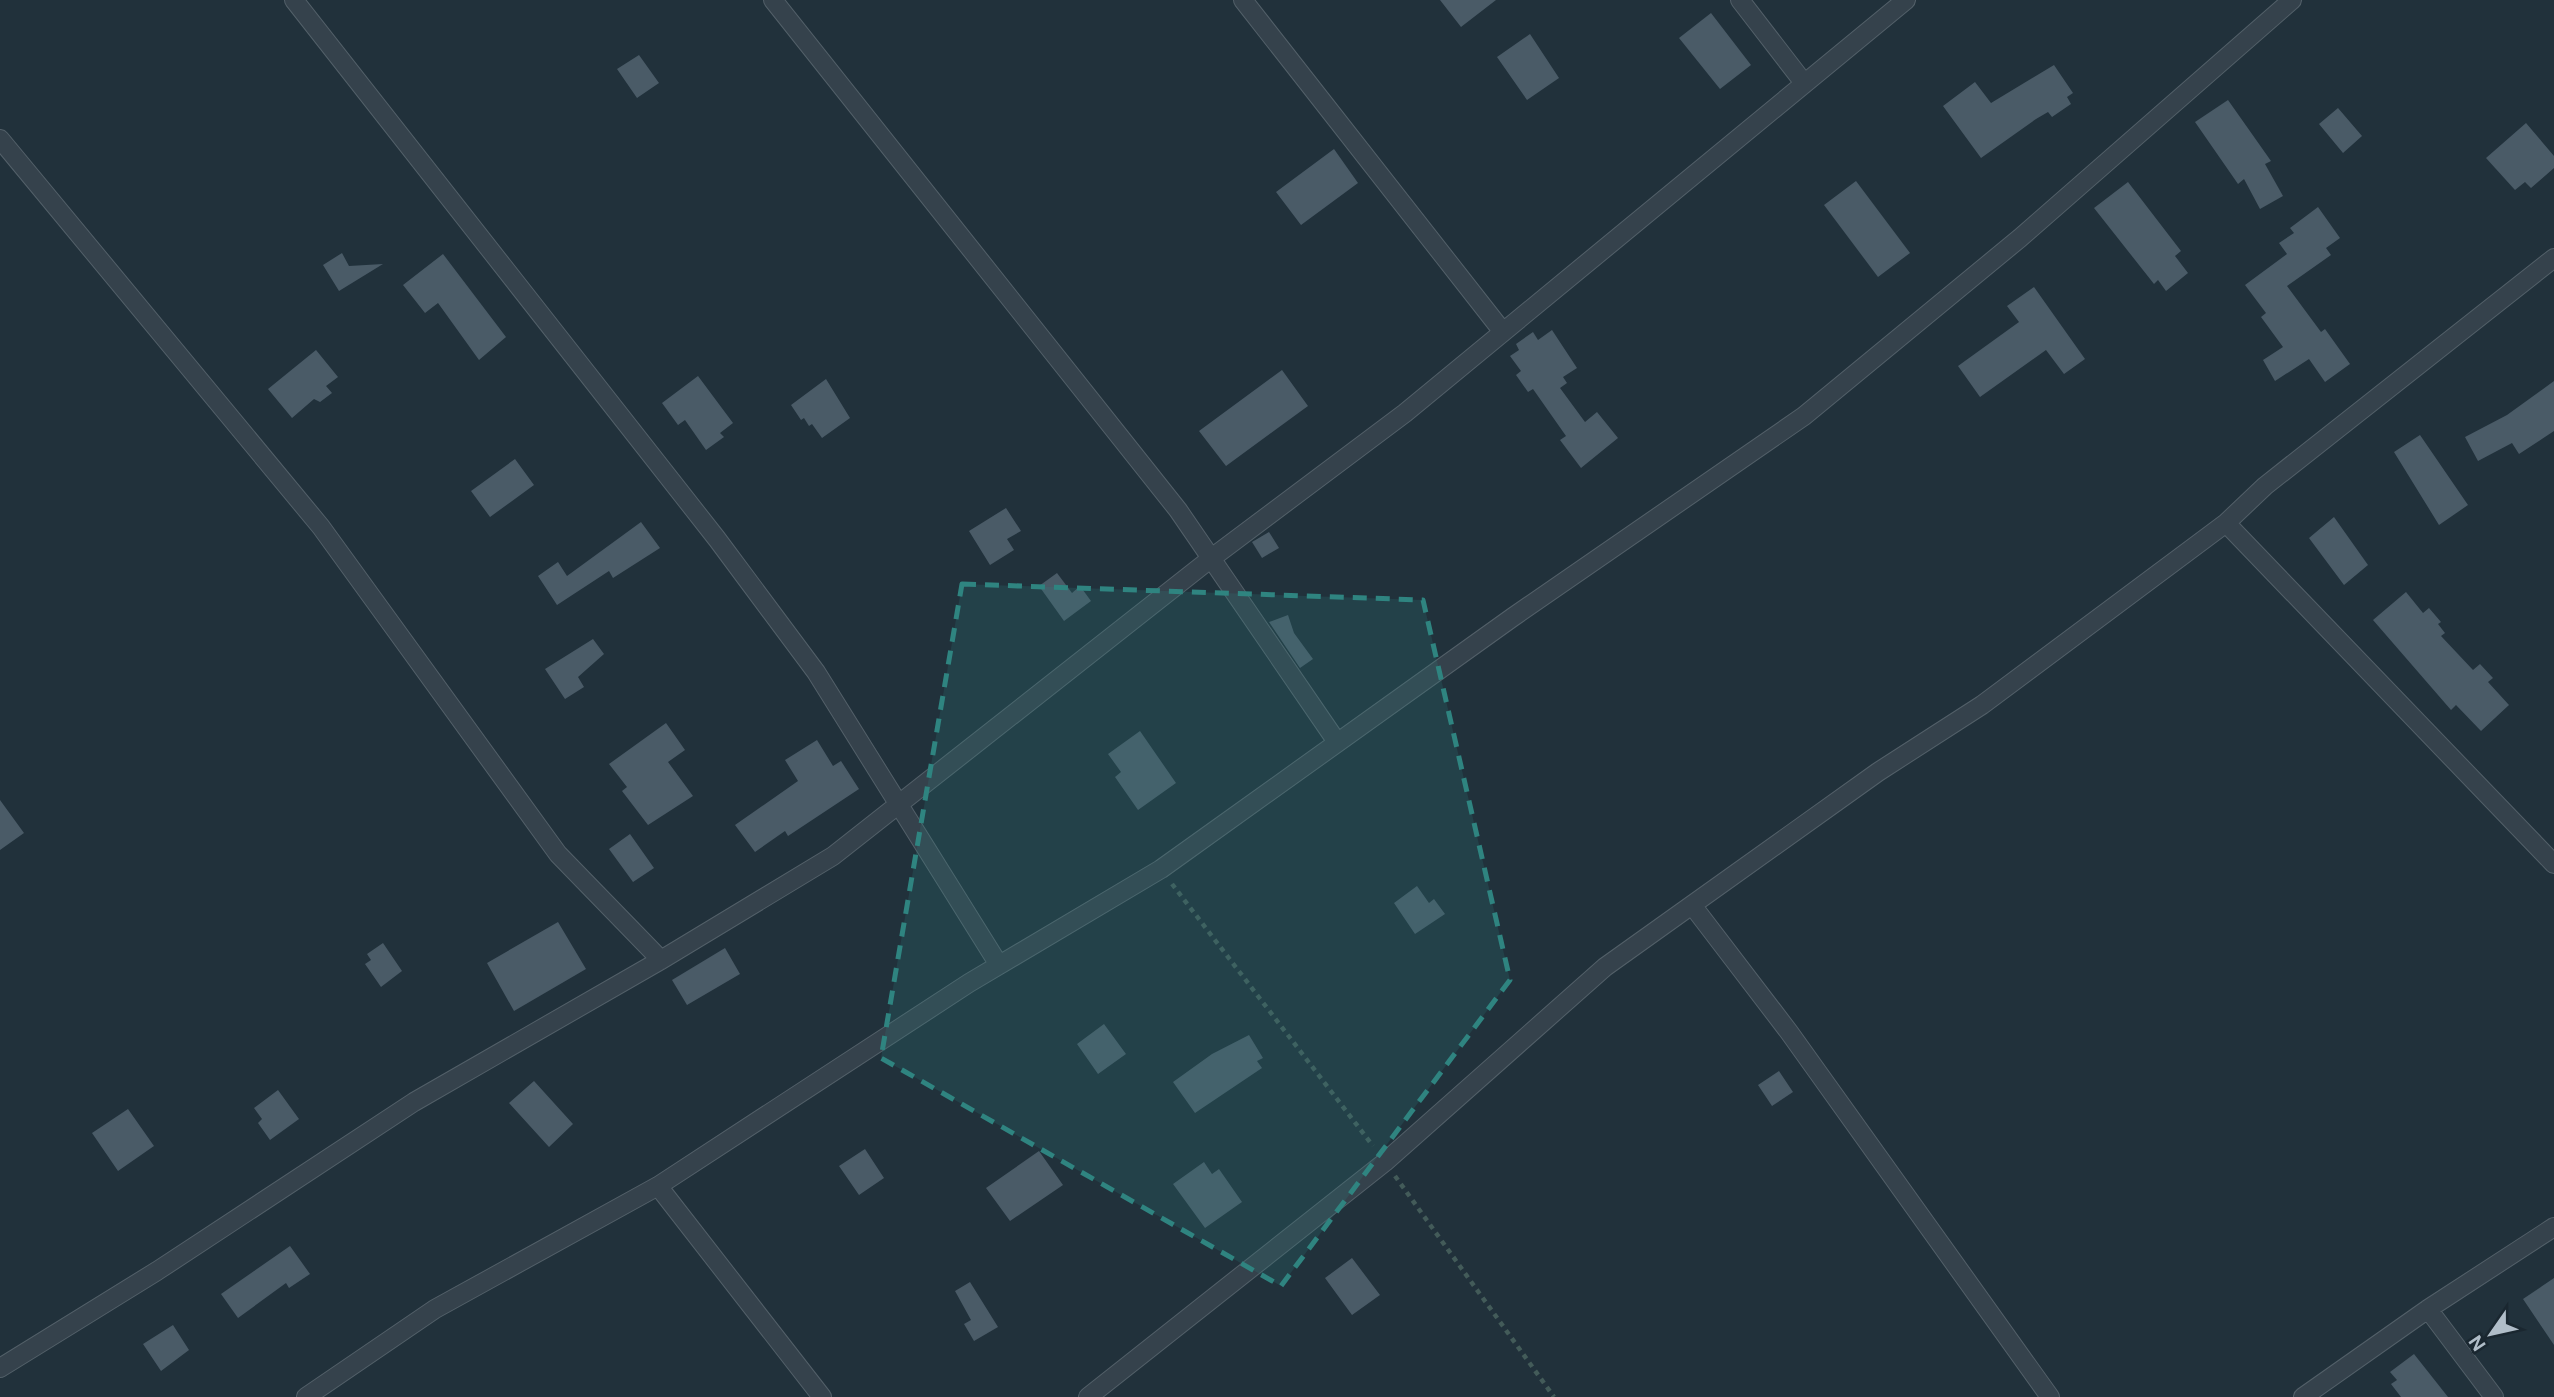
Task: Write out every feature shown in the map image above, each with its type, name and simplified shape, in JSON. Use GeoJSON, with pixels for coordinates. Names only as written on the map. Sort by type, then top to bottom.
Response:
{"type":"FeatureCollection","features":[{"type":"Feature","properties":{"kind":"street"},"geometry":{"type":"LineString","coordinates":[[294,0],[717,539],[816,672],[901,803],[999,965]]}},
{"type":"Feature","properties":{"kind":"street"},"geometry":{"type":"LineString","coordinates":[[773,0],[1178,510],[1209,560],[1337,742]]}},
{"type":"Feature","properties":{"kind":"street"},"geometry":{"type":"LineString","coordinates":[[1243,0],[1503,332]]}},
{"type":"Feature","properties":{"kind":"street"},"geometry":{"type":"LineString","coordinates":[[1741,0],[1804,83]]}},
{"type":"Feature","properties":{"kind":"street"},"geometry":{"type":"LineString","coordinates":[[0,1368],[157,1271],[414,1102],[661,960],[833,856],[1209,560],[1405,413],[1906,0]]}},
{"type":"Feature","properties":{"kind":"street"},"geometry":{"type":"LineString","coordinates":[[306,1397],[435,1309],[658,1186],[999,965],[1161,869],[1513,617],[1804,416],[2020,238],[2292,0]]}},
{"type":"Feature","properties":{"kind":"street"},"geometry":{"type":"LineString","coordinates":[[0,139],[321,527],[558,854],[661,960]]}},
{"type":"Feature","properties":{"kind":"street"},"geometry":{"type":"LineString","coordinates":[[1088,1397],[1385,1162],[1605,967],[1878,772],[1982,705],[2226,523],[2266,486],[2554,258]]}},
{"type":"Feature","properties":{"kind":"street"},"geometry":{"type":"LineString","coordinates":[[2226,523],[2554,864]]}},
{"type":"Feature","properties":{"kind":"street"},"geometry":{"type":"LineString","coordinates":[[1692,905],[1789,1032],[2050,1397]]}},
{"type":"Feature","properties":{"kind":"street"},"geometry":{"type":"LineString","coordinates":[[658,1186],[822,1397]]}},
{"type":"Feature","properties":{"kind":"street"},"geometry":{"type":"LineString","coordinates":[[2303,1397],[2428,1309],[2554,1227]]}},
{"type":"Feature","properties":{"kind":"street"},"geometry":{"type":"LineString","coordinates":[[2428,1309],[2494,1397]]}},
{"type":"Feature","properties":{"kind":"path"},"geometry":{"type":"LineString","coordinates":[[1161,869],[1385,1162],[1554,1397]]}},
{"type":"Feature","properties":{"kind":"highlighted area"},"geometry":{"type":"Polygon","coordinates":[[[962,584],[1423,600],[1510,980],[1281,1286],[881,1058],[962,584]]]}},
{"type":"Feature","properties":{"kind":"building"},"geometry":{"type":"Polygon","coordinates":[[[1440,0],[1496,0],[1461,27],[1440,0]]]}},
{"type":"Feature","properties":{"kind":"building"},"geometry":{"type":"Polygon","coordinates":[[[1711,13],[1751,65],[1720,89],[1679,38],[1711,13]]]}},
{"type":"Feature","properties":{"kind":"building"},"geometry":{"type":"Polygon","coordinates":[[[1530,34],[1559,78],[1527,100],[1497,57],[1530,34]]]}},
{"type":"Feature","properties":{"kind":"building"},"geometry":{"type":"Polygon","coordinates":[[[639,55],[659,83],[637,98],[617,69],[639,55]]]}},
{"type":"Feature","properties":{"kind":"building"},"geometry":{"type":"Polygon","coordinates":[[[2054,65],[2073,93],[2067,97],[2071,104],[2052,117],[2048,112],[2036,119],[1981,158],[1943,106],[1975,82],[1991,103],[2054,65]]]}},
{"type":"Feature","properties":{"kind":"building"},"geometry":{"type":"Polygon","coordinates":[[[2228,100],[2271,161],[2265,164],[2283,196],[2260,209],[2244,179],[2238,184],[2195,122],[2228,100]]]}},
{"type":"Feature","properties":{"kind":"building"},"geometry":{"type":"Polygon","coordinates":[[[2338,108],[2362,136],[2343,153],[2319,124],[2338,108]]]}},
{"type":"Feature","properties":{"kind":"building"},"geometry":{"type":"Polygon","coordinates":[[[2526,123],[2554,156],[2554,168],[2531,188],[2525,182],[2515,190],[2486,158],[2526,123]]]}},
{"type":"Feature","properties":{"kind":"building"},"geometry":{"type":"Polygon","coordinates":[[[1334,149],[1358,183],[1301,225],[1276,192],[1334,149]]]}},
{"type":"Feature","properties":{"kind":"building"},"geometry":{"type":"Polygon","coordinates":[[[1856,181],[1910,253],[1878,277],[1824,205],[1856,181]]]}},
{"type":"Feature","properties":{"kind":"building"},"geometry":{"type":"Polygon","coordinates":[[[2128,182],[2181,251],[2175,256],[2188,273],[2166,291],[2158,280],[2154,284],[2094,208],[2128,182]]]}},
{"type":"Feature","properties":{"kind":"building"},"geometry":{"type":"Polygon","coordinates":[[[2318,207],[2340,238],[2326,248],[2331,255],[2287,286],[2321,332],[2325,329],[2350,364],[2325,382],[2309,359],[2275,381],[2263,360],[2283,347],[2261,317],[2266,313],[2245,285],[2287,254],[2279,243],[2294,233],[2290,228],[2318,207]]]}},
{"type":"Feature","properties":{"kind":"building"},"geometry":{"type":"Polygon","coordinates":[[[342,253],[349,266],[383,264],[339,291],[323,265],[342,253]]]}},
{"type":"Feature","properties":{"kind":"building"},"geometry":{"type":"Polygon","coordinates":[[[443,254],[506,337],[479,360],[438,303],[425,313],[403,285],[443,254]]]}},
{"type":"Feature","properties":{"kind":"building"},"geometry":{"type":"Polygon","coordinates":[[[2034,287],[2085,359],[2064,374],[2046,350],[1980,397],[1958,366],[2019,322],[2007,306],[2034,287]]]}},
{"type":"Feature","properties":{"kind":"building"},"geometry":{"type":"Polygon","coordinates":[[[1552,330],[1577,368],[1563,377],[1567,383],[1560,388],[1585,422],[1597,412],[1618,438],[1581,468],[1560,440],[1566,436],[1533,389],[1528,392],[1516,375],[1521,371],[1510,356],[1519,350],[1516,344],[1533,332],[1538,340],[1552,330]]]}},
{"type":"Feature","properties":{"kind":"building"},"geometry":{"type":"Polygon","coordinates":[[[316,350],[338,377],[326,386],[332,393],[320,402],[314,399],[292,418],[268,389],[316,350]]]}},
{"type":"Feature","properties":{"kind":"building"},"geometry":{"type":"Polygon","coordinates":[[[1282,370],[1308,406],[1226,466],[1199,431],[1282,370]]]}},
{"type":"Feature","properties":{"kind":"building"},"geometry":{"type":"Polygon","coordinates":[[[698,376],[733,423],[720,433],[724,437],[706,450],[685,420],[678,425],[662,403],[698,376]]]}},
{"type":"Feature","properties":{"kind":"building"},"geometry":{"type":"Polygon","coordinates":[[[826,379],[850,418],[822,438],[812,424],[809,426],[804,418],[801,420],[791,405],[826,379]]]}},
{"type":"Feature","properties":{"kind":"building"},"geometry":{"type":"Polygon","coordinates":[[[2554,381],[2554,431],[2519,454],[2512,443],[2478,461],[2465,437],[2507,415],[2554,381]]]}},
{"type":"Feature","properties":{"kind":"building"},"geometry":{"type":"Polygon","coordinates":[[[2420,435],[2468,505],[2439,525],[2394,452],[2420,435]]]}},
{"type":"Feature","properties":{"kind":"building"},"geometry":{"type":"Polygon","coordinates":[[[515,459],[534,485],[490,517],[471,491],[515,459]]]}},
{"type":"Feature","properties":{"kind":"building"},"geometry":{"type":"Polygon","coordinates":[[[1006,508],[1021,531],[1007,539],[1014,550],[990,565],[969,531],[1006,508]]]}},
{"type":"Feature","properties":{"kind":"building"},"geometry":{"type":"Polygon","coordinates":[[[2334,517],[2368,565],[2344,585],[2309,538],[2334,517]]]}},
{"type":"Feature","properties":{"kind":"building"},"geometry":{"type":"Polygon","coordinates":[[[641,522],[660,548],[613,578],[609,571],[557,605],[538,576],[558,562],[567,576],[641,522]]]}},
{"type":"Feature","properties":{"kind":"building"},"geometry":{"type":"Polygon","coordinates":[[[1269,532],[1279,548],[1262,558],[1252,542],[1269,532]]]}},
{"type":"Feature","properties":{"kind":"building"},"geometry":{"type":"Polygon","coordinates":[[[1057,573],[1072,593],[1080,586],[1091,601],[1064,621],[1039,586],[1057,573]]]}},
{"type":"Feature","properties":{"kind":"building"},"geometry":{"type":"Polygon","coordinates":[[[2406,592],[2423,613],[2429,608],[2441,622],[2438,624],[2445,633],[2441,636],[2473,670],[2480,664],[2493,678],[2488,682],[2509,705],[2481,731],[2456,705],[2451,710],[2373,620],[2406,592]]]}},
{"type":"Feature","properties":{"kind":"building"},"geometry":{"type":"Polygon","coordinates":[[[1288,615],[1294,633],[1313,659],[1300,668],[1269,622],[1288,615]]]}},
{"type":"Feature","properties":{"kind":"building"},"geometry":{"type":"Polygon","coordinates":[[[593,639],[604,654],[578,677],[584,687],[565,699],[545,669],[593,639]]]}},
{"type":"Feature","properties":{"kind":"building"},"geometry":{"type":"Polygon","coordinates":[[[666,723],[685,750],[668,762],[693,796],[648,825],[622,791],[627,787],[609,764],[666,723]]]}},
{"type":"Feature","properties":{"kind":"building"},"geometry":{"type":"Polygon","coordinates":[[[1140,731],[1176,783],[1138,810],[1115,777],[1121,772],[1108,754],[1140,731]]]}},
{"type":"Feature","properties":{"kind":"building"},"geometry":{"type":"Polygon","coordinates":[[[817,740],[833,766],[841,761],[859,789],[788,836],[785,831],[755,852],[735,825],[798,781],[785,760],[817,740]]]}},
{"type":"Feature","properties":{"kind":"building"},"geometry":{"type":"Polygon","coordinates":[[[0,800],[24,833],[0,850],[0,800]]]}},
{"type":"Feature","properties":{"kind":"building"},"geometry":{"type":"Polygon","coordinates":[[[630,834],[654,868],[633,882],[609,849],[630,834]]]}},
{"type":"Feature","properties":{"kind":"building"},"geometry":{"type":"Polygon","coordinates":[[[1417,886],[1429,903],[1434,899],[1445,914],[1415,934],[1394,903],[1417,886]]]}},
{"type":"Feature","properties":{"kind":"building"},"geometry":{"type":"Polygon","coordinates":[[[558,922],[586,969],[514,1011],[487,963],[558,922]]]}},
{"type":"Feature","properties":{"kind":"building"},"geometry":{"type":"Polygon","coordinates":[[[383,943],[402,971],[381,987],[365,964],[371,960],[367,954],[383,943]]]}},
{"type":"Feature","properties":{"kind":"building"},"geometry":{"type":"Polygon","coordinates":[[[725,948],[740,974],[687,1005],[672,980],[725,948]]]}},
{"type":"Feature","properties":{"kind":"building"},"geometry":{"type":"Polygon","coordinates":[[[1104,1024],[1126,1054],[1098,1074],[1077,1044],[1104,1024]]]}},
{"type":"Feature","properties":{"kind":"building"},"geometry":{"type":"Polygon","coordinates":[[[1249,1035],[1263,1058],[1257,1061],[1262,1068],[1195,1113],[1173,1082],[1212,1054],[1249,1035]]]}},
{"type":"Feature","properties":{"kind":"building"},"geometry":{"type":"Polygon","coordinates":[[[1779,1071],[1793,1092],[1772,1106],[1758,1085],[1779,1071]]]}},
{"type":"Feature","properties":{"kind":"building"},"geometry":{"type":"Polygon","coordinates":[[[534,1081],[573,1124],[549,1147],[509,1103],[534,1081]]]}},
{"type":"Feature","properties":{"kind":"building"},"geometry":{"type":"Polygon","coordinates":[[[278,1090],[299,1119],[270,1140],[258,1123],[262,1119],[254,1108],[278,1090]]]}},
{"type":"Feature","properties":{"kind":"building"},"geometry":{"type":"Polygon","coordinates":[[[128,1109],[154,1146],[118,1171],[92,1133],[128,1109]]]}},
{"type":"Feature","properties":{"kind":"building"},"geometry":{"type":"Polygon","coordinates":[[[865,1149],[884,1178],[859,1195],[839,1166],[865,1149]]]}},
{"type":"Feature","properties":{"kind":"building"},"geometry":{"type":"Polygon","coordinates":[[[1039,1151],[1063,1185],[1010,1221],[986,1188],[1039,1151]]]}},
{"type":"Feature","properties":{"kind":"building"},"geometry":{"type":"Polygon","coordinates":[[[1204,1162],[1212,1174],[1219,1169],[1242,1202],[1205,1228],[1173,1184],[1204,1162]]]}},
{"type":"Feature","properties":{"kind":"building"},"geometry":{"type":"Polygon","coordinates":[[[290,1246],[310,1274],[289,1288],[286,1283],[238,1318],[221,1294],[290,1246]]]}},
{"type":"Feature","properties":{"kind":"building"},"geometry":{"type":"Polygon","coordinates":[[[1352,1258],[1380,1295],[1352,1315],[1325,1278],[1352,1258]]]}},
{"type":"Feature","properties":{"kind":"building"},"geometry":{"type":"Polygon","coordinates":[[[2554,1278],[2554,1345],[2523,1299],[2554,1278]]]}},
{"type":"Feature","properties":{"kind":"building"},"geometry":{"type":"Polygon","coordinates":[[[970,1282],[998,1327],[974,1341],[964,1324],[971,1320],[955,1291],[970,1282]]]}},
{"type":"Feature","properties":{"kind":"building"},"geometry":{"type":"Polygon","coordinates":[[[173,1325],[189,1350],[161,1371],[143,1344],[173,1325]]]}},
{"type":"Feature","properties":{"kind":"building"},"geometry":{"type":"Polygon","coordinates":[[[2414,1354],[2448,1397],[2401,1397],[2391,1384],[2397,1380],[2390,1372],[2414,1354]]]}}]}
